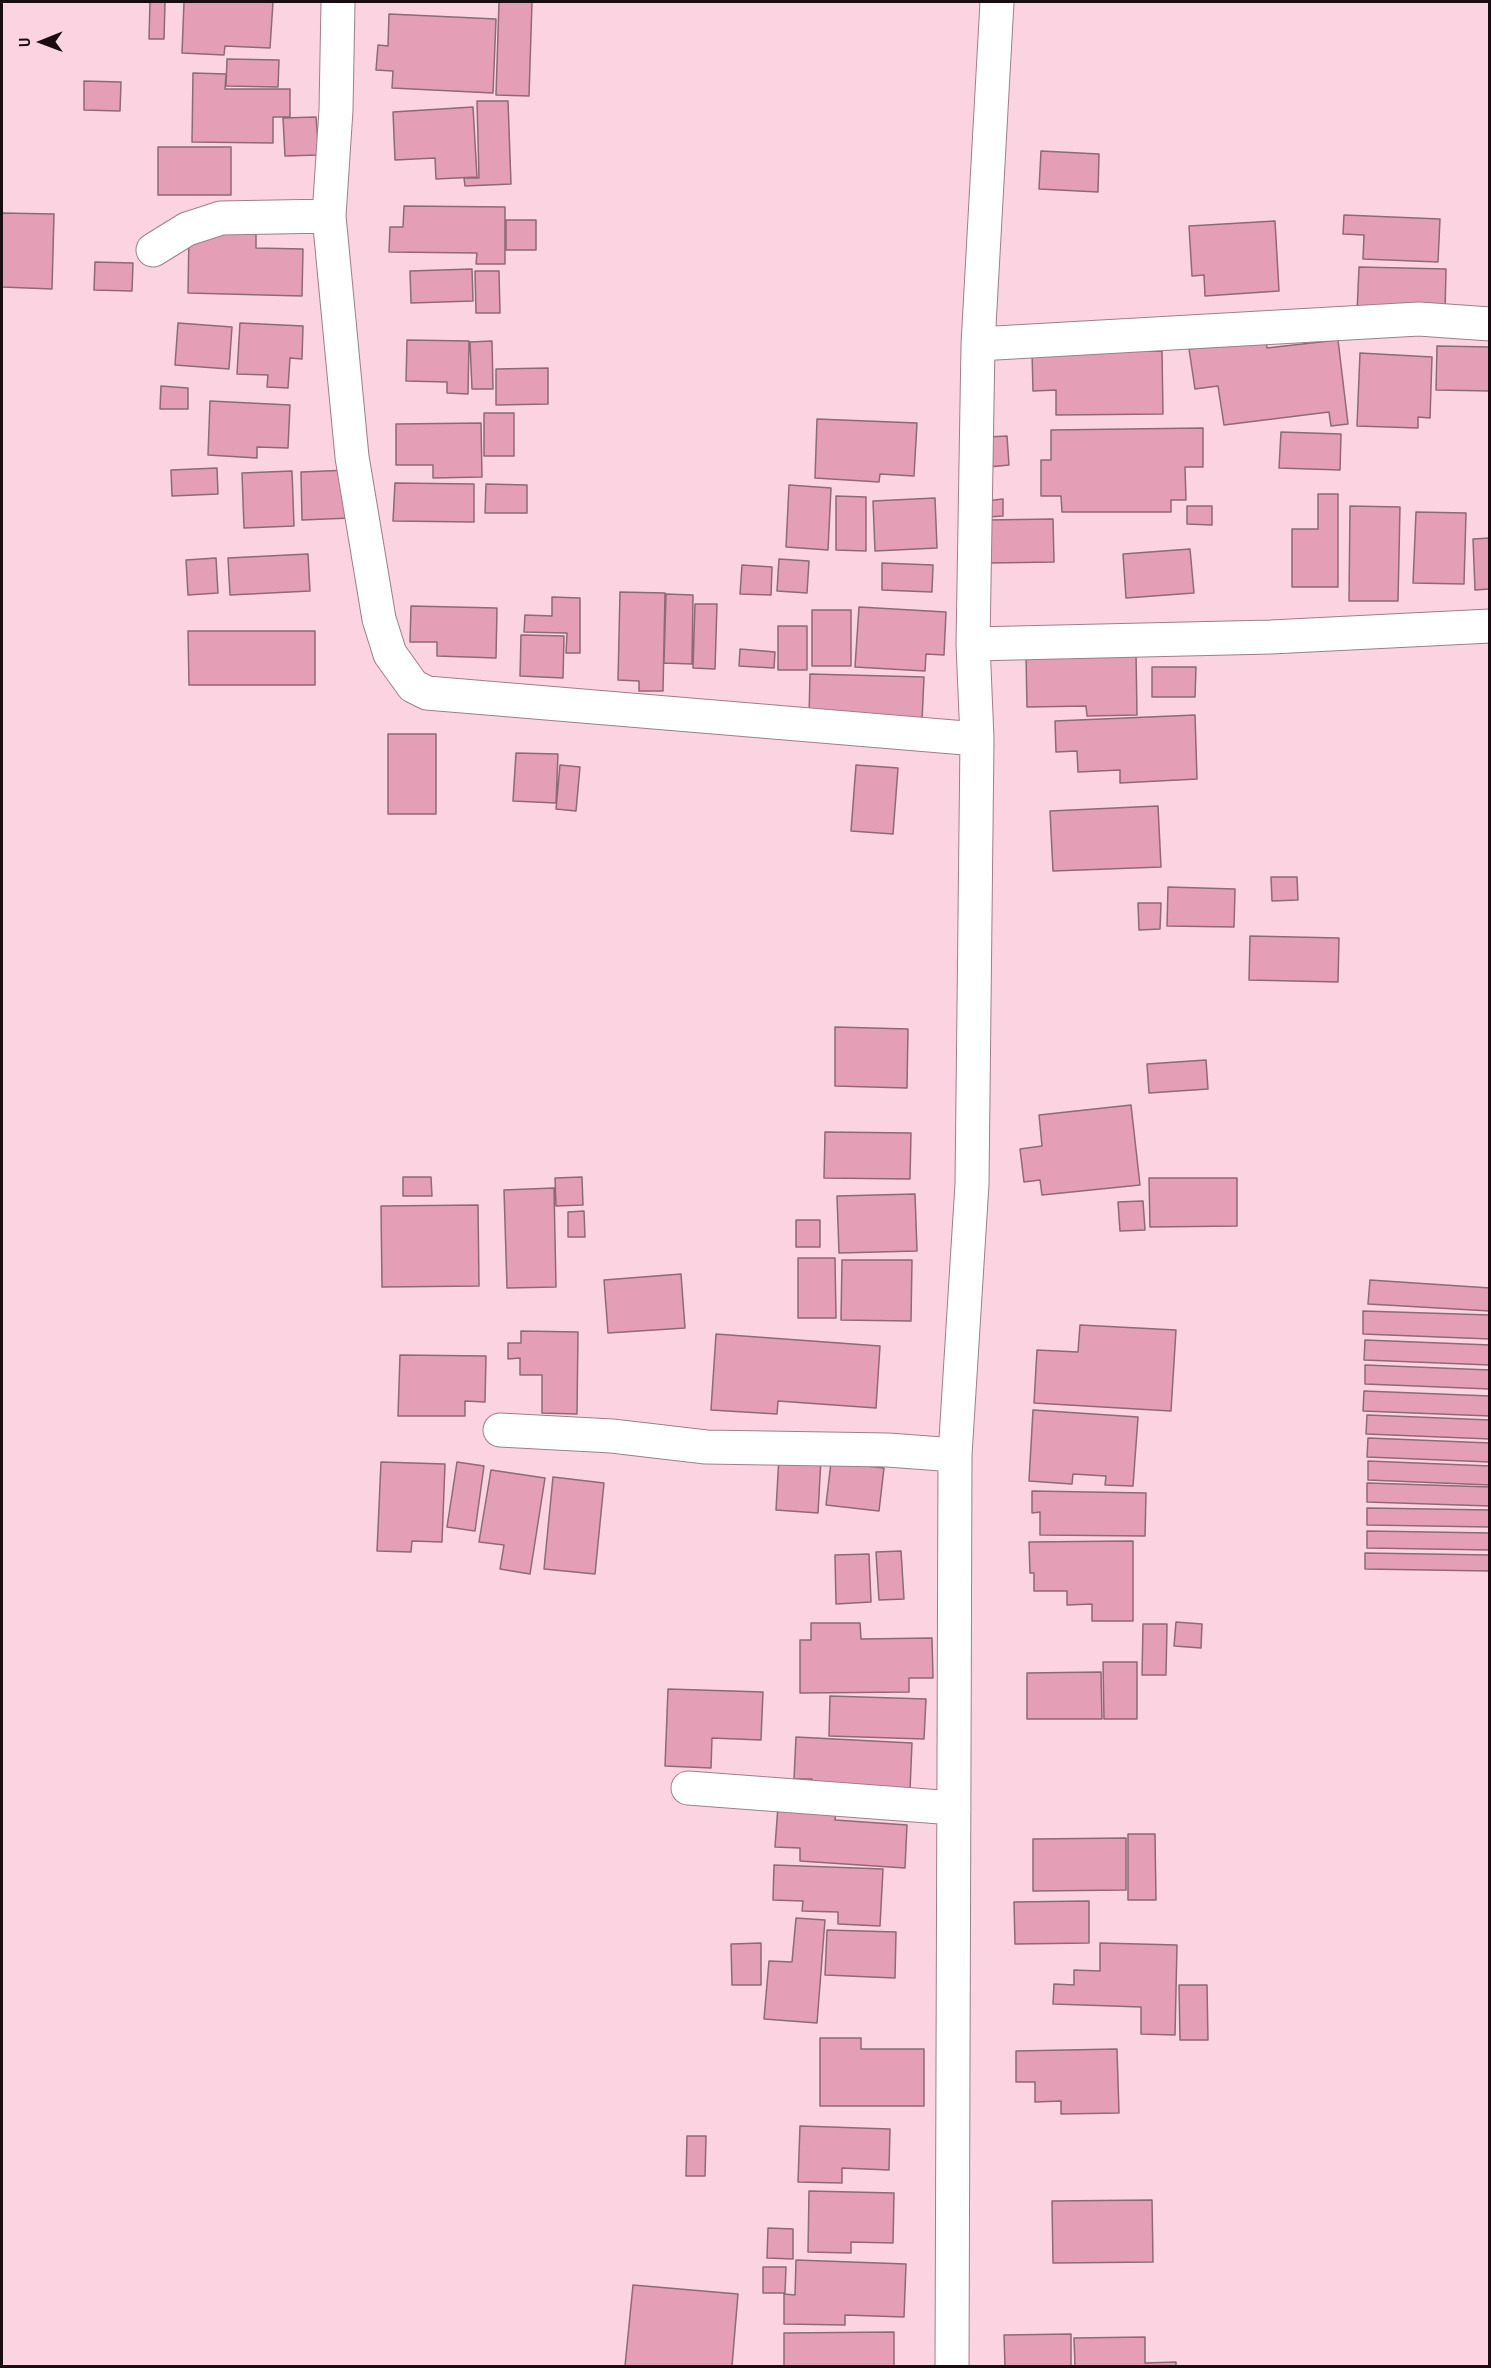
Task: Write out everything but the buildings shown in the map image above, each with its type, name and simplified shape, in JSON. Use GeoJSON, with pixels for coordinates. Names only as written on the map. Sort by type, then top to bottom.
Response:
{"type":"FeatureCollection","features":[{"type":"Feature","properties":{"kind":"street"},"geometry":{"type":"LineString","coordinates":[[338,2],[336,110],[329,216],[352,457],[379,619],[390,654],[413,686],[427,693],[977,739]]}},
{"type":"Feature","properties":{"kind":"street"},"geometry":{"type":"LineString","coordinates":[[952,2367],[956,1455],[972,1184],[977,739],[973,644],[978,344],[997,2]]}},
{"type":"Feature","properties":{"kind":"street"},"geometry":{"type":"LineString","coordinates":[[153,250],[187,229],[221,218],[329,216]]}},
{"type":"Feature","properties":{"kind":"street"},"geometry":{"type":"LineString","coordinates":[[978,344],[1419,319],[1490,324]]}},
{"type":"Feature","properties":{"kind":"street"},"geometry":{"type":"LineString","coordinates":[[973,644],[1271,637],[1490,626]]}},
{"type":"Feature","properties":{"kind":"street"},"geometry":{"type":"LineString","coordinates":[[500,1431],[612,1436],[706,1447],[888,1450],[956,1455]]}},
{"type":"Feature","properties":{"kind":"street"},"geometry":{"type":"LineString","coordinates":[[688,1788],[954,1808]]}}]}
